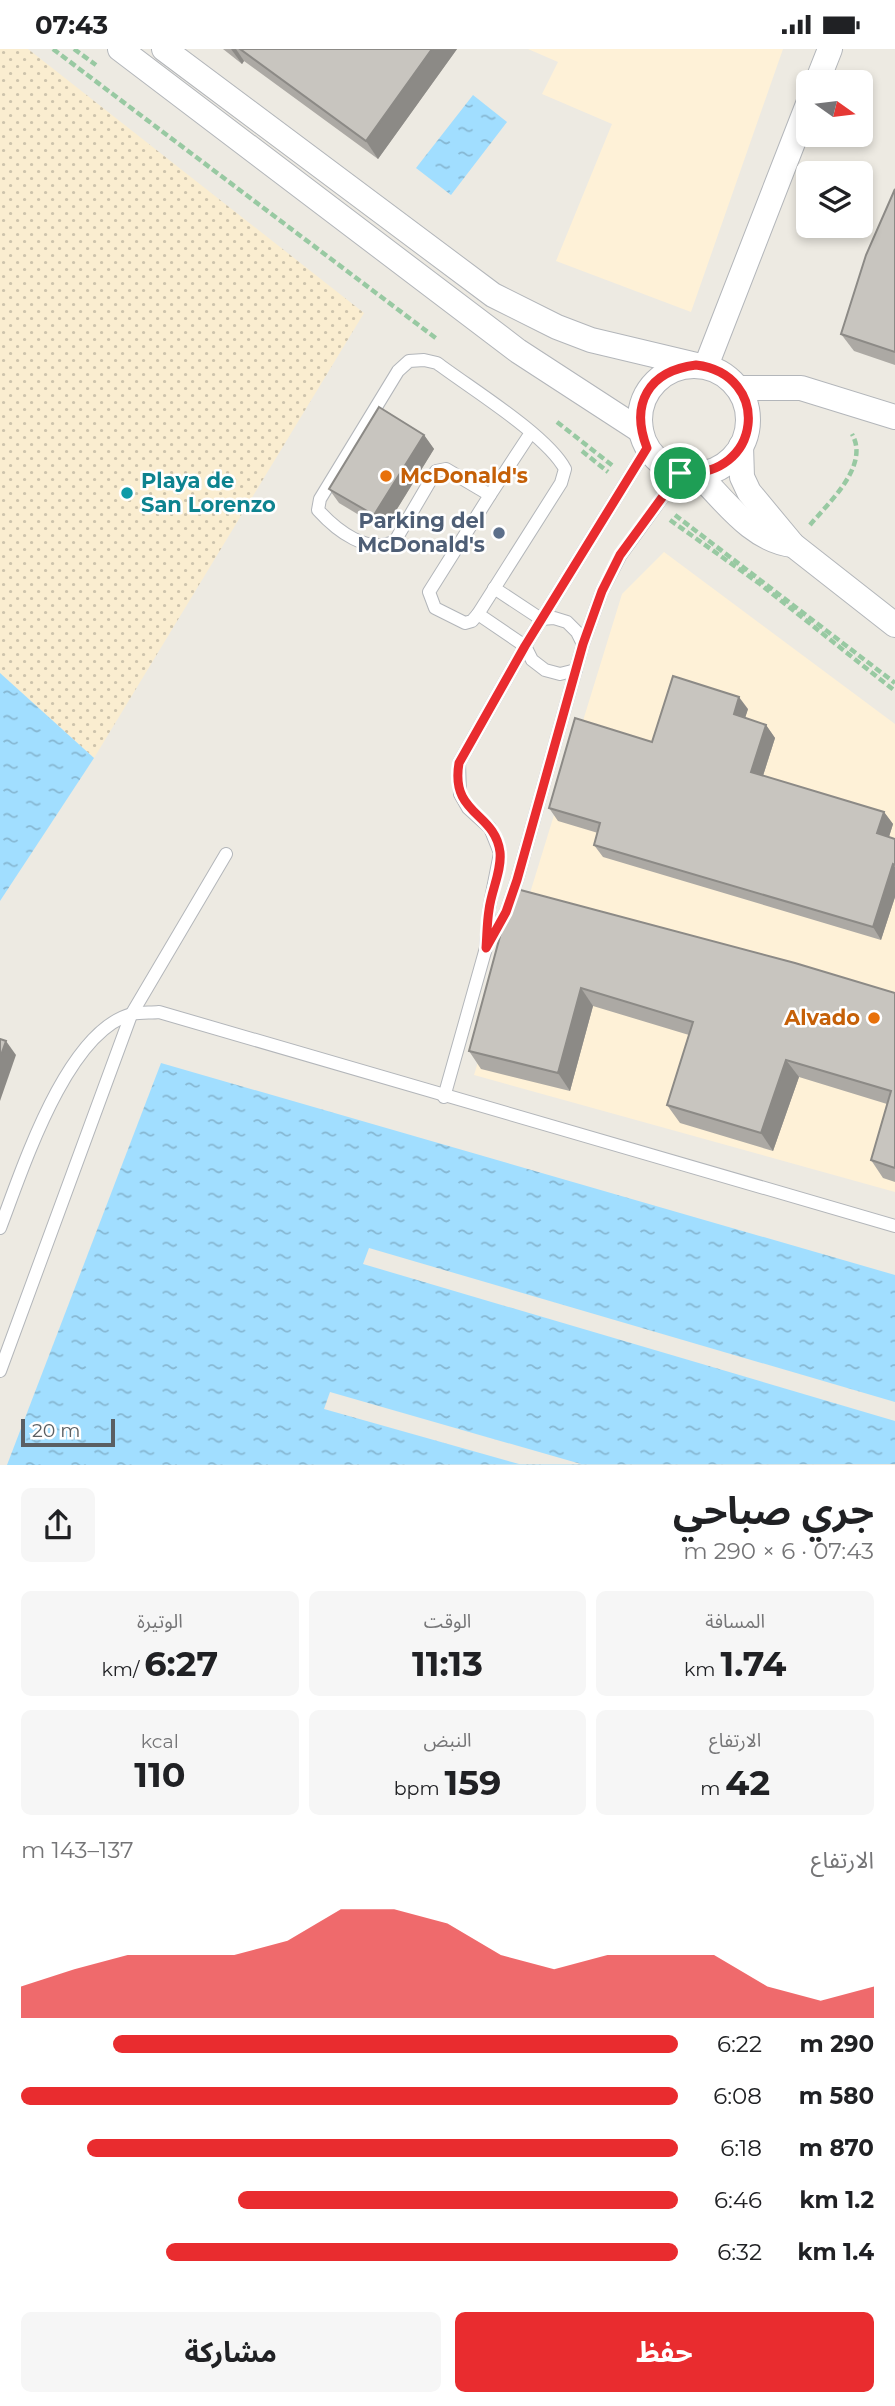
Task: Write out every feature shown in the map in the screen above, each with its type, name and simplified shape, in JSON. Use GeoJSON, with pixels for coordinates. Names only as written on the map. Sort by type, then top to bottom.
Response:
{"type":"FeatureCollection","features":[{"type":"Feature","properties":{"kind":"street"},"geometry":{"type":"LineString","coordinates":[[120,49],[519,351],[644,440],[656,459],[689,473],[753,528],[780,544],[793,545]]}},
{"type":"Feature","properties":{"kind":"street"},"geometry":{"type":"LineString","coordinates":[[164,49],[493,295],[591,340],[701,365],[729,378],[738,387],[748,416],[741,446],[742,477],[749,492],[793,545],[895,625]]}},
{"type":"Feature","properties":{"kind":"street"},"geometry":{"type":"LineString","coordinates":[[822,70],[830,49]]}},
{"type":"Feature","properties":{"kind":"street"},"geometry":{"type":"LineString","coordinates":[[701,365],[796,133]]}},
{"type":"Feature","properties":{"kind":"street"},"geometry":{"type":"LineString","coordinates":[[644,440],[640,415],[652,385],[679,367],[701,365]]}},
{"type":"Feature","properties":{"kind":"street"},"geometry":{"type":"LineString","coordinates":[[738,387],[802,388],[895,417]]}},
{"type":"Feature","properties":{"kind":"street"},"geometry":{"type":"LineString","coordinates":[[689,473],[715,470],[730,460],[741,446]]}},
{"type":"Feature","properties":{"kind":"lane"},"geometry":{"type":"LineString","coordinates":[[490,495],[446,468],[436,471],[396,541],[384,547],[371,548],[332,524],[318,510],[320,499],[398,371],[410,361],[437,363],[530,434],[558,456],[565,469],[561,483],[472,621],[457,622],[435,608],[429,592],[530,434]]}},
{"type":"Feature","properties":{"kind":"lane"},"geometry":{"type":"LineString","coordinates":[[444,1097],[486,948],[489,909],[500,853],[489,828],[468,808],[460,794],[457,776],[459,763],[644,440]]}},
{"type":"Feature","properties":{"kind":"lane"},"geometry":{"type":"LineString","coordinates":[[486,948],[506,912],[517,880],[583,644],[602,591],[620,555],[689,473]]}},
{"type":"Feature","properties":{"kind":"lane"},"geometry":{"type":"LineString","coordinates":[[494,588],[541,619],[554,618],[567,622],[578,632],[583,644]]}},
{"type":"Feature","properties":{"kind":"lane"},"geometry":{"type":"LineString","coordinates":[[478,614],[525,646],[532,660],[545,670],[560,674],[576,670]]}},
{"type":"Feature","properties":{"kind":"lane"},"geometry":{"type":"LineString","coordinates":[[0,1371],[131,1015],[226,854]]}},
{"type":"Feature","properties":{"kind":"lane"},"geometry":{"type":"LineString","coordinates":[[0,1228],[56,1092],[76,1060],[109,1028],[131,1015],[159,1012],[895,1226]]}},
{"type":"Feature","properties":{"kind":"path"},"geometry":{"type":"LineString","coordinates":[[793,545],[851,475],[857,443],[851,432]]}},
{"type":"Feature","properties":{"kind":"shaded area"},"geometry":{"type":"Polygon","coordinates":[[[528,49],[783,49],[691,312],[556,261],[612,124],[542,94],[558,62],[528,49]]]}},
{"type":"Feature","properties":{"kind":"shaded area"},"geometry":{"type":"Polygon","coordinates":[[[664,552],[895,724],[895,1192],[474,1075],[622,594],[664,552]]]}},
{"type":"Feature","properties":{"kind":"sand","name":"Playa de San Lorenzo"},"geometry":{"type":"Polygon","coordinates":[[[0,49],[28,49],[364,313],[94,758],[0,673],[0,49]]]}},
{"type":"Feature","properties":{"kind":"water"},"geometry":{"type":"Polygon","coordinates":[[[473,95],[507,122],[451,195],[416,168],[473,95]]]}},
{"type":"Feature","properties":{"kind":"water"},"geometry":{"type":"Polygon","coordinates":[[[0,673],[94,758],[0,901],[0,673]]]}},
{"type":"Feature","properties":{"kind":"water"},"geometry":{"type":"Polygon","coordinates":[[[161,1063],[895,1275],[895,1464],[7,1465],[161,1063]]]}},
{"type":"Feature","properties":{"kind":"pier"},"geometry":{"type":"Polygon","coordinates":[[[369,1248],[895,1402],[895,1421],[363,1264],[369,1248]]]}},
{"type":"Feature","properties":{"kind":"pier"},"geometry":{"type":"Polygon","coordinates":[[[330,1392],[581,1464],[519,1464],[324,1409],[330,1392]]]}},
{"type":"Feature","properties":{"kind":"building"},"geometry":{"type":"Polygon","coordinates":[[[240,49],[432,49],[366,141],[240,49]]]}},
{"type":"Feature","properties":{"kind":"building"},"geometry":{"type":"Polygon","coordinates":[[[895,189],[895,352],[841,334],[866,255],[895,189]]]}},
{"type":"Feature","properties":{"kind":"building","name":"McDonald's"},"geometry":{"type":"Polygon","coordinates":[[[379,407],[424,435],[374,515],[329,489],[379,407]]]}},
{"type":"Feature","properties":{"kind":"building"},"geometry":{"type":"Polygon","coordinates":[[[673,676],[739,697],[734,714],[766,725],[751,772],[884,812],[877,833],[895,839],[895,865],[893,864],[873,927],[594,845],[600,823],[549,808],[575,718],[652,742],[673,676]]]}},
{"type":"Feature","properties":{"kind":"building"},"geometry":{"type":"Polygon","coordinates":[[[513,888],[795,963],[895,993],[895,1168],[871,1160],[891,1091],[786,1060],[761,1133],[667,1105],[693,1022],[581,988],[558,1073],[469,1051],[513,888]]]}},
{"type":"Feature","properties":{"kind":"building"},"geometry":{"type":"Polygon","coordinates":[[[0,1039],[6,1041],[0,1058],[0,1039]]]}},
{"type":"Feature","properties":{"kind":"place","name":"McDonald's"},"geometry":{"type":"Point","coordinates":[386,476]}},
{"type":"Feature","properties":{"kind":"place","name":"Playa de San Lorenzo"},"geometry":{"type":"Point","coordinates":[127,493]}},
{"type":"Feature","properties":{"kind":"place","name":"Parking del McDonald's"},"geometry":{"type":"Point","coordinates":[499,533]}},
{"type":"Feature","properties":{"kind":"place","name":"Alvado"},"geometry":{"type":"Point","coordinates":[874,1018]}},
{"type":"Feature","properties":{"kind":"route"},"geometry":{"type":"LineString","coordinates":[[706,366],[718,370],[738,387],[745,401],[747,432],[741,446],[730,460],[715,470],[698,474],[680,473],[620,555],[602,591],[583,644],[517,880],[506,912],[486,948],[489,909],[500,853],[496,838],[468,808],[460,794],[457,776],[459,763],[525,646],[626,477],[647,448],[641,431],[640,415],[644,399],[652,385],[664,374],[679,367],[706,366]]}}]}
